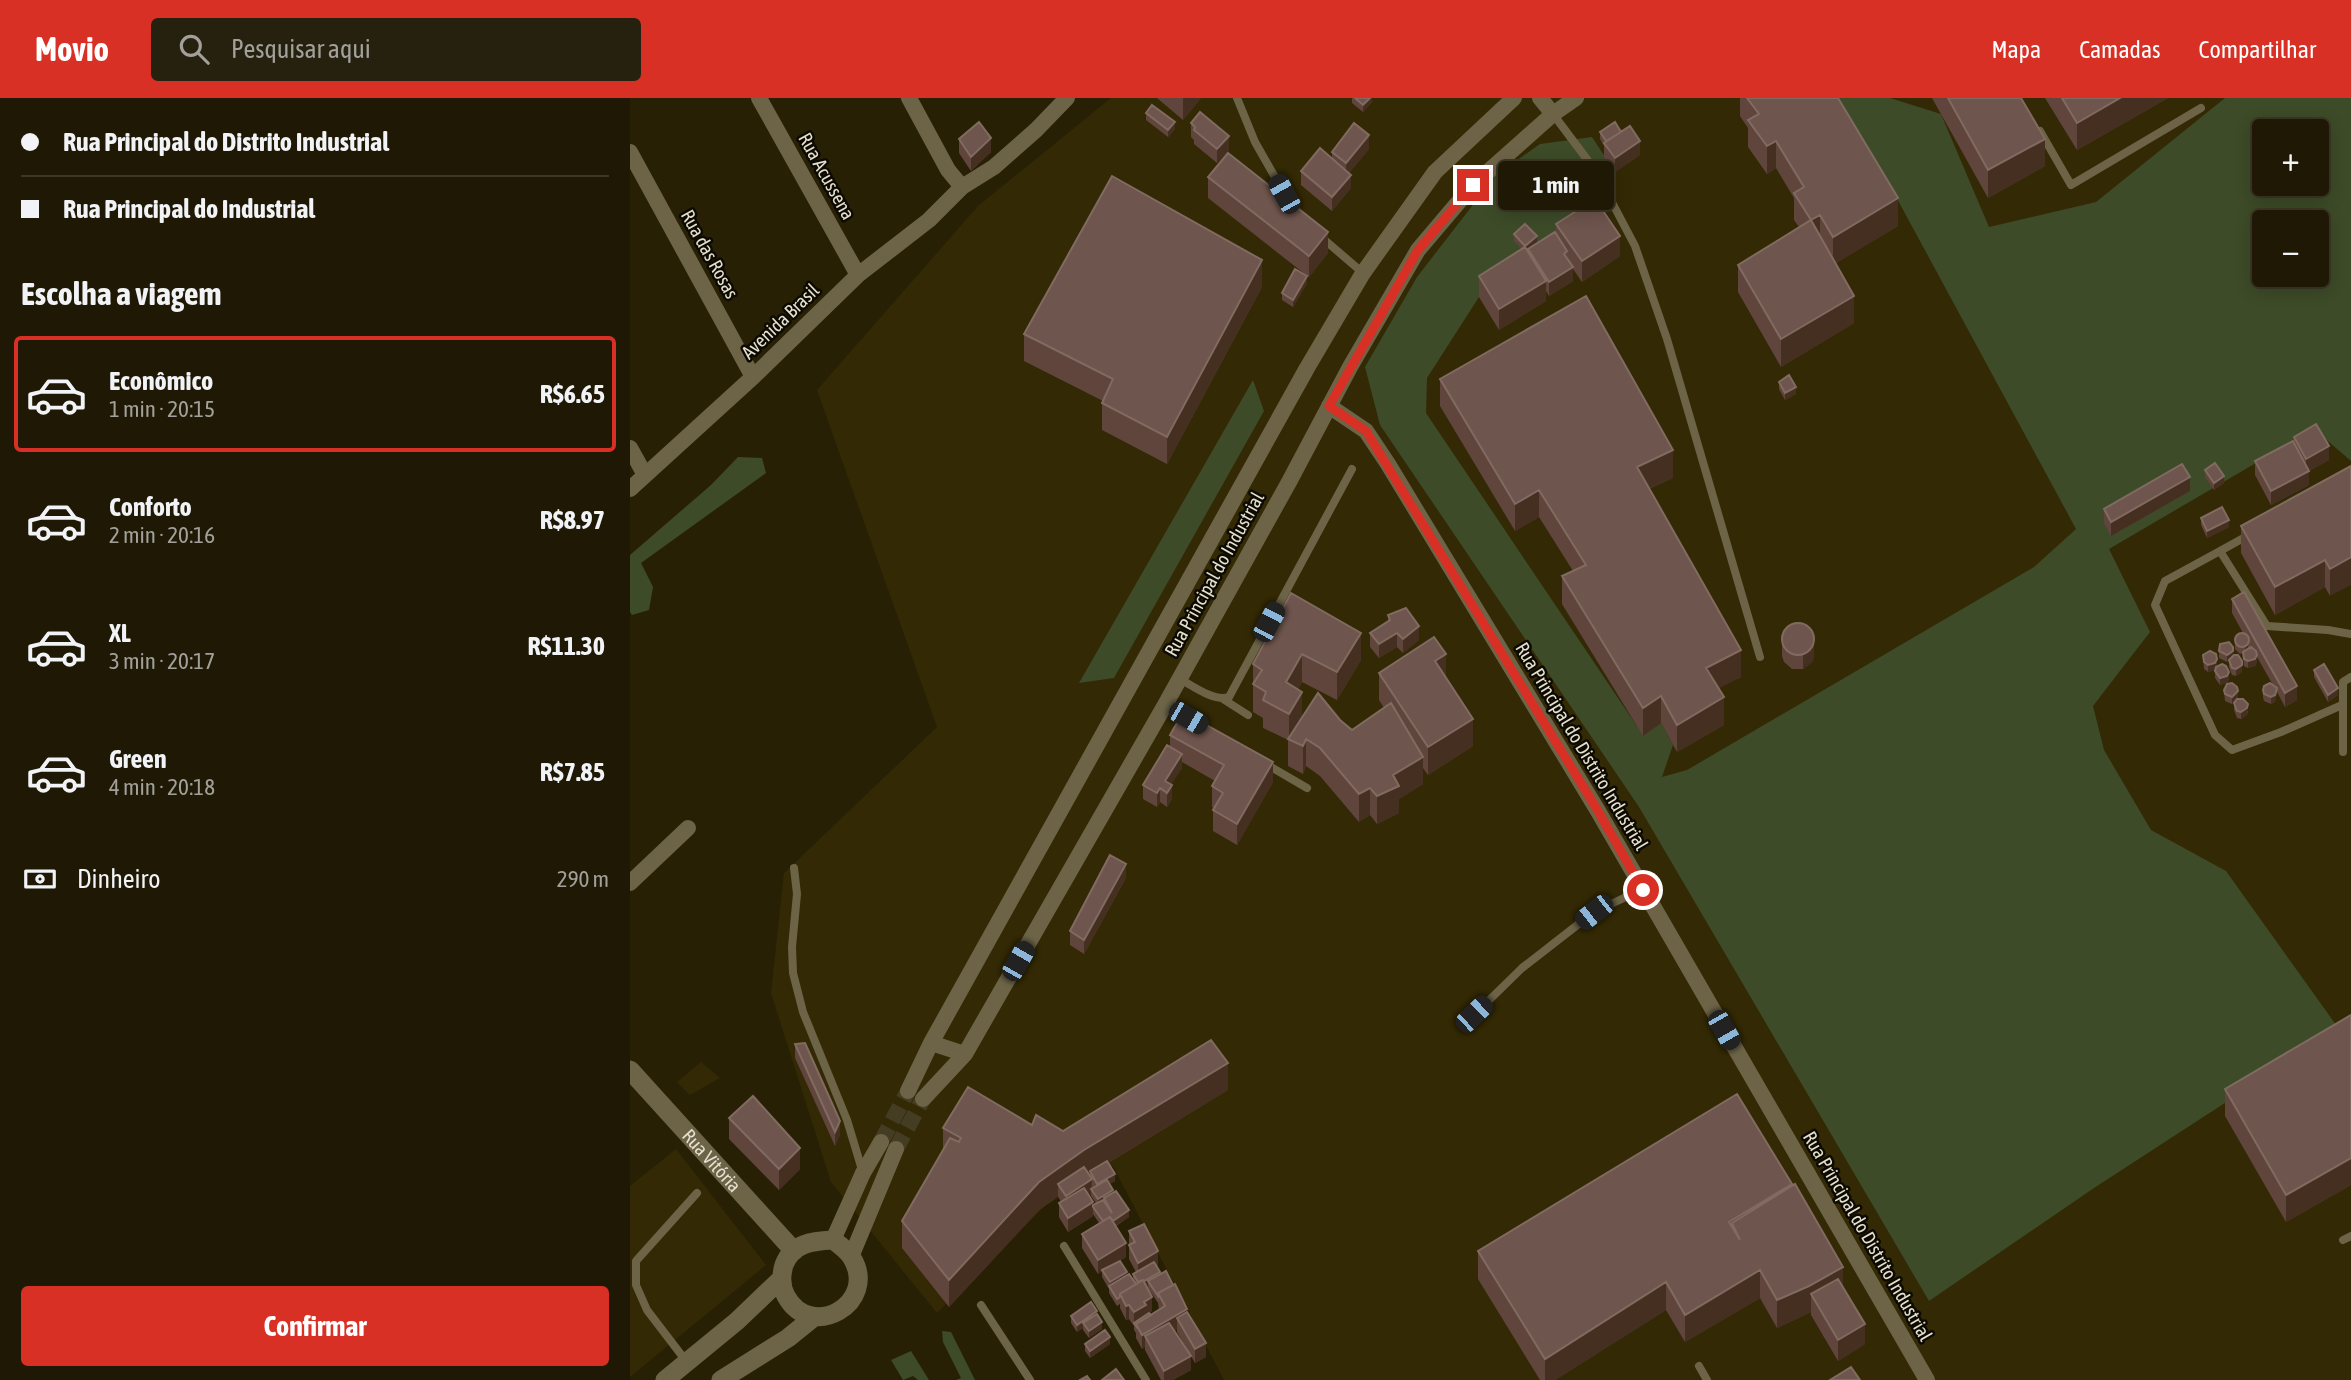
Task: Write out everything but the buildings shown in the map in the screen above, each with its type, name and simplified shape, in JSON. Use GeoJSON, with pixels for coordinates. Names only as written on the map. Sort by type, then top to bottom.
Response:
{"type":"FeatureCollection","features":[{"type":"Feature","properties":{"kind":"main road","name":"Rua Vitória"},"geometry":{"type":"LineString","coordinates":[[630,1070],[794,1251]]}},
{"type":"Feature","properties":{"kind":"main road"},"geometry":{"type":"LineString","coordinates":[[833,1240],[852,1257],[858,1270],[858,1285],[853,1299],[842,1310],[829,1317],[803,1314],[792,1305],[784,1293],[782,1279],[785,1264],[794,1251],[811,1241],[833,1240]]}},
{"type":"Feature","properties":{"kind":"main road"},"geometry":{"type":"LineString","coordinates":[[665,1380],[737,1321],[782,1279]]}},
{"type":"Feature","properties":{"kind":"main road"},"geometry":{"type":"LineString","coordinates":[[721,1380],[788,1338],[814,1317]]}},
{"type":"Feature","properties":{"kind":"street","name":"Rua Acussena"},"geometry":{"type":"LineString","coordinates":[[759,98],[858,275]]}},
{"type":"Feature","properties":{"kind":"street"},"geometry":{"type":"LineString","coordinates":[[909,98],[948,170],[962,187]]}},
{"type":"Feature","properties":{"kind":"street","name":"Avenida Brasil"},"geometry":{"type":"LineString","coordinates":[[630,489],[753,377],[858,275],[929,220],[962,187],[994,167],[1037,130],[1067,98]]}},
{"type":"Feature","properties":{"kind":"street","name":"Rua Principal do Industrial"},"geometry":{"type":"LineString","coordinates":[[908,1091],[931,1043],[1307,368],[1363,273],[1435,172],[1514,98]]}},
{"type":"Feature","properties":{"kind":"street"},"geometry":{"type":"LineString","coordinates":[[1541,98],[1553,114]]}},
{"type":"Feature","properties":{"kind":"street","name":"Rua Principal do Industrial"},"geometry":{"type":"LineString","coordinates":[[923,1099],[965,1054],[1180,679],[1329,406],[1418,250],[1473,185],[1553,114],[1577,98]]}},
{"type":"Feature","properties":{"kind":"street","name":"Rua das Rosas"},"geometry":{"type":"LineString","coordinates":[[630,152],[753,377]]}},
{"type":"Feature","properties":{"kind":"street","name":"Rua Principal do Distrito Industrial"},"geometry":{"type":"LineString","coordinates":[[1329,406],[1366,431],[1373,442],[1598,811],[1927,1380]]}},
{"type":"Feature","properties":{"kind":"street"},"geometry":{"type":"LineString","coordinates":[[630,448],[645,475]]}},
{"type":"Feature","properties":{"kind":"street"},"geometry":{"type":"LineString","coordinates":[[630,883],[688,828]]}},
{"type":"Feature","properties":{"kind":"street"},"geometry":{"type":"LineString","coordinates":[[931,1043],[965,1054]]}},
{"type":"Feature","properties":{"kind":"street"},"geometry":{"type":"LineString","coordinates":[[833,1240],[863,1173],[889,1146],[852,1257]]}},
{"type":"Feature","properties":{"kind":"lane"},"geometry":{"type":"LineString","coordinates":[[1237,98],[1255,142],[1295,211]]}},
{"type":"Feature","properties":{"kind":"lane"},"geometry":{"type":"LineString","coordinates":[[2034,120],[2071,185],[2200,108]]}},
{"type":"Feature","properties":{"kind":"lane"},"geometry":{"type":"LineString","coordinates":[[1553,114],[1595,170],[1635,246],[1667,339],[1760,657]]}},
{"type":"Feature","properties":{"kind":"lane"},"geometry":{"type":"LineString","coordinates":[[1310,227],[1363,273]]}},
{"type":"Feature","properties":{"kind":"lane"},"geometry":{"type":"LineString","coordinates":[[1223,699],[1229,697],[1352,469]]}},
{"type":"Feature","properties":{"kind":"lane"},"geometry":{"type":"LineString","coordinates":[[2257,531],[2165,581],[2155,605],[2215,734],[2232,750],[2342,705]]}},
{"type":"Feature","properties":{"kind":"lane"},"geometry":{"type":"LineString","coordinates":[[2220,551],[2267,626],[2351,634]]}},
{"type":"Feature","properties":{"kind":"lane"},"geometry":{"type":"LineString","coordinates":[[2343,752],[2343,682],[2351,677]]}},
{"type":"Feature","properties":{"kind":"lane"},"geometry":{"type":"LineString","coordinates":[[1180,679],[1223,699],[1248,715]]}},
{"type":"Feature","properties":{"kind":"lane"},"geometry":{"type":"LineString","coordinates":[[1165,705],[1199,724]]}},
{"type":"Feature","properties":{"kind":"lane"},"geometry":{"type":"LineString","coordinates":[[1255,757],[1307,788]]}},
{"type":"Feature","properties":{"kind":"lane"},"geometry":{"type":"LineString","coordinates":[[794,869],[797,894],[792,947],[793,973],[803,1012],[847,1120],[863,1173]]}},
{"type":"Feature","properties":{"kind":"lane"},"geometry":{"type":"LineString","coordinates":[[1474,1014],[1521,968],[1594,912],[1643,890]]}},
{"type":"Feature","properties":{"kind":"lane"},"geometry":{"type":"LineString","coordinates":[[686,1361],[647,1310],[636,1285],[636,1261],[697,1193]]}},
{"type":"Feature","properties":{"kind":"lane"},"geometry":{"type":"LineString","coordinates":[[1064,1246],[1146,1380]]}},
{"type":"Feature","properties":{"kind":"lane"},"geometry":{"type":"LineString","coordinates":[[981,1305],[1030,1380]]}},
{"type":"Feature","properties":{"kind":"lane"},"geometry":{"type":"LineString","coordinates":[[1699,1366],[1707,1380]]}},
{"type":"Feature","properties":{"kind":"shaded area"},"geometry":{"type":"Polygon","coordinates":[[[1111,98],[2351,98],[2351,1380],[1224,1380],[1113,1166],[1045,1206],[937,1313],[831,1182],[771,993],[784,873],[937,727],[817,390],[978,206],[1111,98]]]}},
{"type":"Feature","properties":{"kind":"shaded area"},"geometry":{"type":"Polygon","coordinates":[[[701,1062],[720,1078],[690,1095],[677,1082],[701,1062]]]}},
{"type":"Feature","properties":{"kind":"shaded area"},"geometry":{"type":"Polygon","coordinates":[[[676,1149],[766,1265],[630,1377],[630,1186],[676,1149]]]}},
{"type":"Feature","properties":{"kind":"green space"},"geometry":{"type":"Polygon","coordinates":[[[1839,98],[1890,98],[1941,114],[1989,227],[2096,202],[2225,98],[2351,98],[2351,461],[2314,429],[2109,549],[2150,632],[2093,706],[2104,750],[2151,830],[2226,871],[2339,1029],[2094,1188],[1929,1301],[1639,807],[1380,425],[1365,367],[1417,277],[1496,175],[1540,144],[1592,137],[1615,172],[1565,223],[1479,297],[1427,378],[1426,413],[1643,735],[1661,723],[1673,745],[1662,777],[1687,770],[2034,567],[2076,529],[1895,195],[1839,98]]]}},
{"type":"Feature","properties":{"kind":"green space"},"geometry":{"type":"Polygon","coordinates":[[[1253,380],[1264,411],[1114,678],[1079,683],[1253,380]]]}},
{"type":"Feature","properties":{"kind":"green space"},"geometry":{"type":"Polygon","coordinates":[[[738,457],[762,458],[766,473],[641,563],[653,587],[649,610],[632,615],[630,555],[711,485],[738,457]]]}},
{"type":"Feature","properties":{"kind":"green space"},"geometry":{"type":"Polygon","coordinates":[[[942,1331],[951,1332],[975,1380],[956,1380],[961,1378],[943,1342],[942,1331]]]}},
{"type":"Feature","properties":{"kind":"green space"},"geometry":{"type":"Polygon","coordinates":[[[911,1351],[929,1380],[918,1380],[913,1376],[903,1380],[891,1360],[911,1351]]]}},
{"type":"Feature","properties":{"kind":"tunnel"},"geometry":{"type":"LineString","coordinates":[[881,1142],[908,1091]]}},
{"type":"Feature","properties":{"kind":"tunnel"},"geometry":{"type":"LineString","coordinates":[[896,1149],[923,1099]]}},
{"type":"Feature","properties":{"kind":"route"},"geometry":{"type":"LineString","coordinates":[[1473,185],[1418,250],[1329,406],[1366,431],[1598,811],[1643,890]]}}]}
